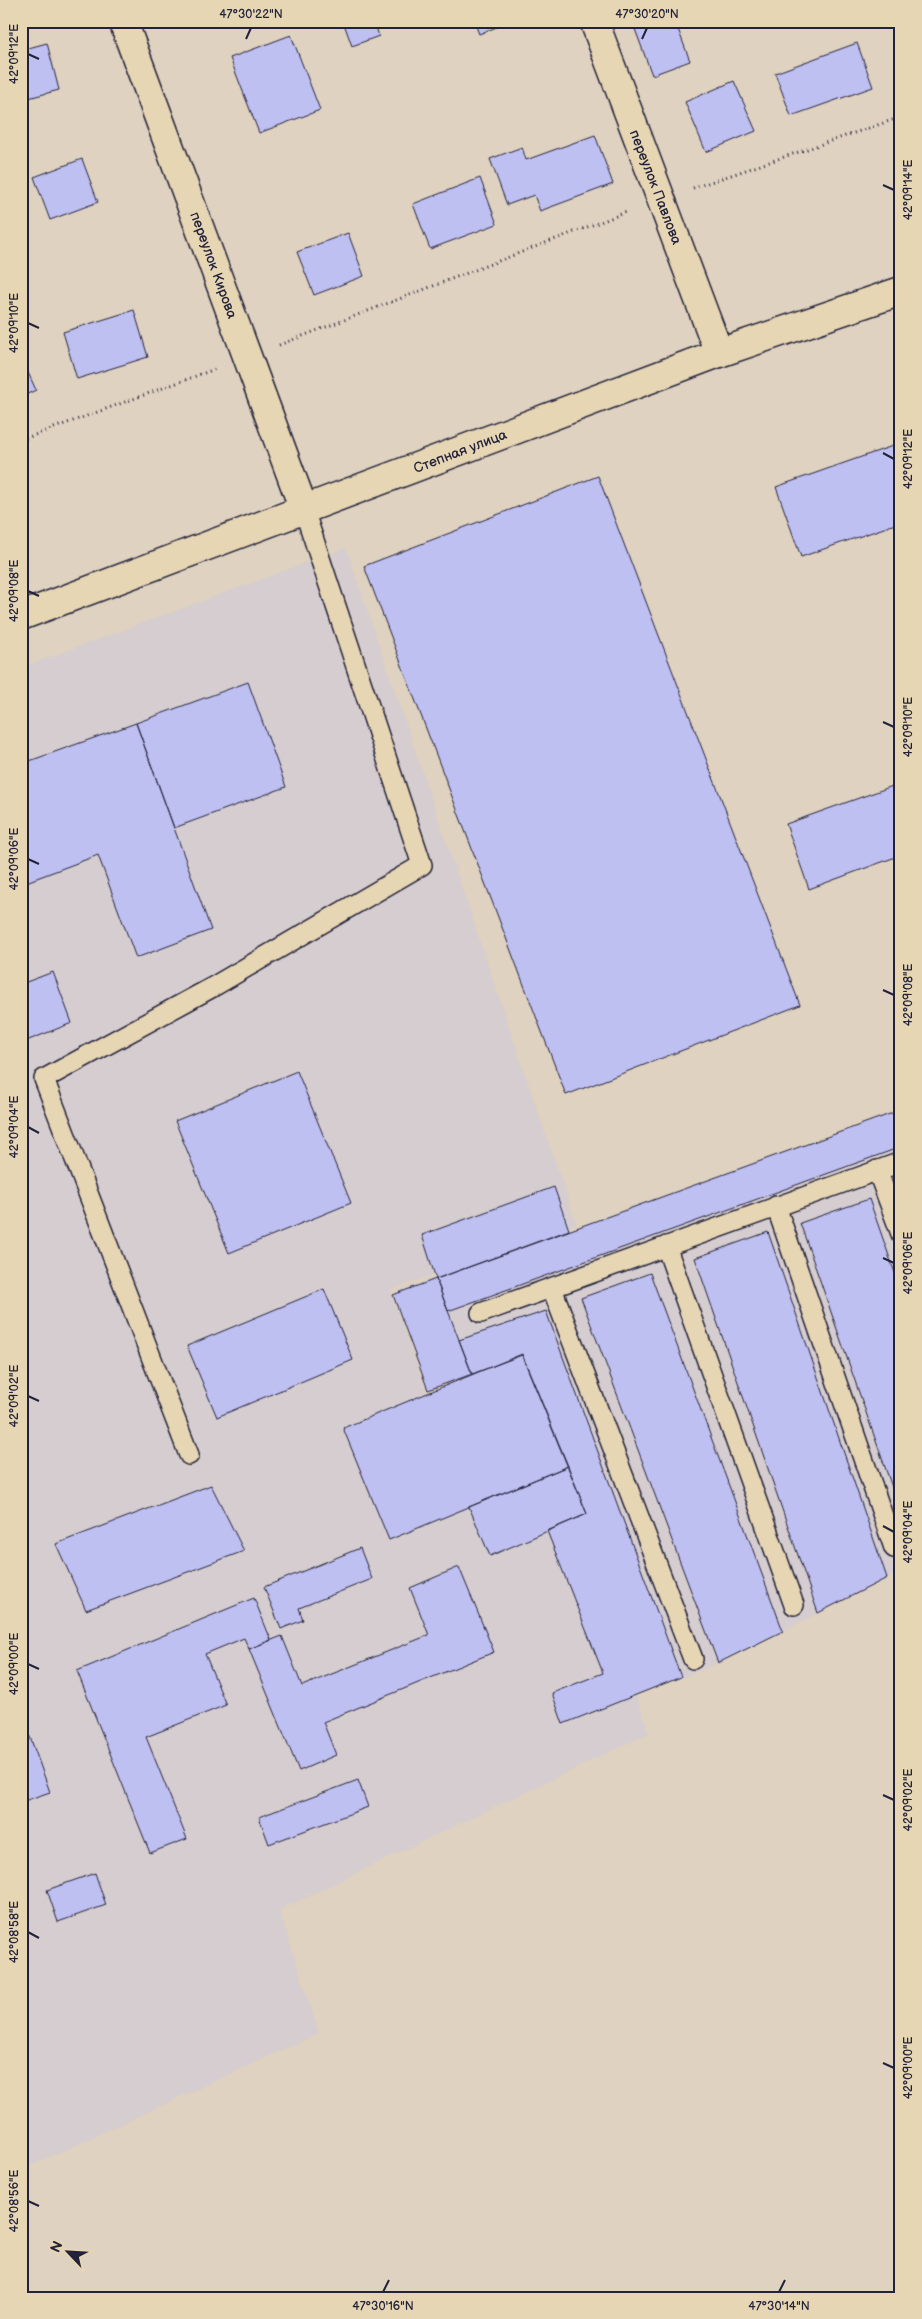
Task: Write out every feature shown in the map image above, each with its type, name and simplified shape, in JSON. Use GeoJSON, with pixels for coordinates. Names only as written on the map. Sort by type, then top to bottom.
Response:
{"type":"FeatureCollection","features":[{"type":"Feature","properties":{"kind":"main road","name":"переулок Кирова"},"geometry":{"type":"LineString","coordinates":[[123,21],[304,510]]}},
{"type":"Feature","properties":{"kind":"main road","name":"переулок Павлова"},"geometry":{"type":"LineString","coordinates":[[594,21],[719,353]]}},
{"type":"Feature","properties":{"kind":"main road","name":"Степная улица"},"geometry":{"type":"LineString","coordinates":[[21,616],[719,353],[901,291]]}},
{"type":"Feature","properties":{"kind":"lane"},"geometry":{"type":"LineString","coordinates":[[189,1455],[44,1079],[211,988],[422,865],[304,510]]}},
{"type":"Feature","properties":{"kind":"lane"},"geometry":{"type":"LineString","coordinates":[[481,1314],[901,1162]]}},
{"type":"Feature","properties":{"kind":"lane"},"geometry":{"type":"LineString","coordinates":[[877,1170],[901,1234]]}},
{"type":"Feature","properties":{"kind":"lane"},"geometry":{"type":"LineString","coordinates":[[776,1206],[894,1548]]}},
{"type":"Feature","properties":{"kind":"lane"},"geometry":{"type":"LineString","coordinates":[[666,1246],[794,1605]]}},
{"type":"Feature","properties":{"kind":"lane"},"geometry":{"type":"LineString","coordinates":[[552,1288],[693,1659]]}},
{"type":"Feature","properties":{"kind":"path"},"geometry":{"type":"LineString","coordinates":[[21,440],[248,357],[661,199],[901,117]]}},
{"type":"Feature","properties":{"kind":"shaded area"},"geometry":{"type":"Polygon","coordinates":[[[346,548],[576,1224],[390,1290],[427,1394],[521,1358],[649,1733],[279,1910],[319,2033],[21,2170],[21,668],[346,548]]]}},
{"type":"Feature","properties":{"kind":"shaded area"},"geometry":{"type":"Polygon","coordinates":[[[901,1110],[901,1572],[718,1663],[638,1695],[587,1514],[522,1356],[428,1390],[395,1292],[901,1110]]]}},
{"type":"Feature","properties":{"kind":"building"},"geometry":{"type":"Polygon","coordinates":[[[343,21],[374,21],[379,36],[352,46],[343,21]]]}},
{"type":"Feature","properties":{"kind":"building"},"geometry":{"type":"Polygon","coordinates":[[[474,21],[512,21],[479,34],[474,21]]]}},
{"type":"Feature","properties":{"kind":"building"},"geometry":{"type":"Polygon","coordinates":[[[632,21],[675,21],[690,61],[652,75],[632,21]]]}},
{"type":"Feature","properties":{"kind":"building"},"geometry":{"type":"Polygon","coordinates":[[[291,35],[320,110],[259,133],[230,58],[291,35]]]}},
{"type":"Feature","properties":{"kind":"building"},"geometry":{"type":"Polygon","coordinates":[[[47,43],[59,90],[21,100],[21,50],[47,43]]]}},
{"type":"Feature","properties":{"kind":"building"},"geometry":{"type":"Polygon","coordinates":[[[857,43],[873,87],[791,116],[775,73],[857,43]]]}},
{"type":"Feature","properties":{"kind":"building"},"geometry":{"type":"Polygon","coordinates":[[[734,81],[756,131],[706,152],[685,102],[734,81]]]}},
{"type":"Feature","properties":{"kind":"building"},"geometry":{"type":"Polygon","coordinates":[[[595,135],[613,184],[540,211],[534,195],[507,205],[490,159],[522,147],[526,160],[595,135]]]}},
{"type":"Feature","properties":{"kind":"building"},"geometry":{"type":"Polygon","coordinates":[[[82,159],[98,202],[50,220],[34,177],[82,159]]]}},
{"type":"Feature","properties":{"kind":"building"},"geometry":{"type":"Polygon","coordinates":[[[480,178],[497,224],[430,249],[413,204],[480,178]]]}},
{"type":"Feature","properties":{"kind":"building"},"geometry":{"type":"Polygon","coordinates":[[[348,233],[364,276],[314,295],[297,252],[348,233]]]}},
{"type":"Feature","properties":{"kind":"building"},"geometry":{"type":"Polygon","coordinates":[[[134,310],[148,357],[77,379],[63,332],[134,310]]]}},
{"type":"Feature","properties":{"kind":"building"},"geometry":{"type":"Polygon","coordinates":[[[21,357],[36,390],[21,397],[21,357]]]}},
{"type":"Feature","properties":{"kind":"building"},"geometry":{"type":"Polygon","coordinates":[[[901,443],[901,522],[801,557],[776,487],[901,443]]]}},
{"type":"Feature","properties":{"kind":"building"},"geometry":{"type":"Polygon","coordinates":[[[598,476],[800,1005],[566,1095],[364,566],[598,476]]]}},
{"type":"Feature","properties":{"kind":"building"},"geometry":{"type":"Polygon","coordinates":[[[248,682],[286,787],[174,828],[136,723],[248,682]]]}},
{"type":"Feature","properties":{"kind":"building"},"geometry":{"type":"Polygon","coordinates":[[[136,723],[211,930],[136,958],[98,855],[21,884],[21,764],[136,723]]]}},
{"type":"Feature","properties":{"kind":"building"},"geometry":{"type":"Polygon","coordinates":[[[901,783],[901,855],[809,889],[786,824],[901,783]]]}},
{"type":"Feature","properties":{"kind":"building"},"geometry":{"type":"Polygon","coordinates":[[[53,972],[72,1023],[21,1043],[21,984],[53,972]]]}},
{"type":"Feature","properties":{"kind":"building"},"geometry":{"type":"Polygon","coordinates":[[[297,1071],[351,1203],[229,1253],[175,1121],[297,1071]]]}},
{"type":"Feature","properties":{"kind":"building"},"geometry":{"type":"Polygon","coordinates":[[[901,1110],[901,1147],[448,1311],[436,1279],[901,1110]]]}},
{"type":"Feature","properties":{"kind":"building"},"geometry":{"type":"Polygon","coordinates":[[[554,1187],[569,1230],[436,1279],[422,1235],[554,1187]]]}},
{"type":"Feature","properties":{"kind":"building"},"geometry":{"type":"Polygon","coordinates":[[[869,1199],[901,1290],[901,1513],[800,1223],[869,1199]]]}},
{"type":"Feature","properties":{"kind":"building"},"geometry":{"type":"Polygon","coordinates":[[[768,1232],[887,1578],[818,1613],[695,1258],[768,1232]]]}},
{"type":"Feature","properties":{"kind":"building"},"geometry":{"type":"Polygon","coordinates":[[[650,1273],[783,1631],[718,1663],[581,1298],[650,1273]]]}},
{"type":"Feature","properties":{"kind":"building"},"geometry":{"type":"Polygon","coordinates":[[[436,1279],[472,1374],[428,1390],[393,1295],[436,1279]]]}},
{"type":"Feature","properties":{"kind":"building"},"geometry":{"type":"Polygon","coordinates":[[[324,1289],[353,1360],[217,1417],[187,1346],[324,1289]]]}},
{"type":"Feature","properties":{"kind":"building"},"geometry":{"type":"Polygon","coordinates":[[[546,1311],[681,1677],[563,1724],[552,1693],[603,1673],[547,1531],[587,1514],[522,1355],[472,1374],[459,1340],[546,1311]]]}},
{"type":"Feature","properties":{"kind":"building"},"geometry":{"type":"Polygon","coordinates":[[[522,1354],[568,1466],[389,1540],[343,1428],[522,1354]]]}},
{"type":"Feature","properties":{"kind":"building"},"geometry":{"type":"Polygon","coordinates":[[[568,1466],[587,1514],[490,1556],[469,1507],[568,1466]]]}},
{"type":"Feature","properties":{"kind":"building"},"geometry":{"type":"Polygon","coordinates":[[[211,1485],[244,1551],[86,1610],[56,1544],[211,1485]]]}},
{"type":"Feature","properties":{"kind":"building"},"geometry":{"type":"Polygon","coordinates":[[[360,1548],[372,1579],[299,1608],[303,1620],[281,1629],[264,1587],[360,1548]]]}},
{"type":"Feature","properties":{"kind":"building"},"geometry":{"type":"Polygon","coordinates":[[[459,1567],[494,1652],[323,1722],[336,1755],[299,1771],[249,1649],[282,1636],[302,1686],[429,1635],[410,1588],[459,1567]]]}},
{"type":"Feature","properties":{"kind":"building"},"geometry":{"type":"Polygon","coordinates":[[[254,1598],[271,1640],[249,1649],[244,1638],[205,1654],[226,1705],[146,1737],[187,1839],[150,1853],[77,1671],[254,1598]]]}},
{"type":"Feature","properties":{"kind":"building"},"geometry":{"type":"Polygon","coordinates":[[[21,1712],[50,1792],[21,1802],[21,1712]]]}},
{"type":"Feature","properties":{"kind":"building"},"geometry":{"type":"Polygon","coordinates":[[[358,1780],[368,1807],[269,1844],[259,1817],[358,1780]]]}},
{"type":"Feature","properties":{"kind":"building"},"geometry":{"type":"Polygon","coordinates":[[[95,1873],[106,1905],[58,1922],[47,1890],[95,1873]]]}}]}
